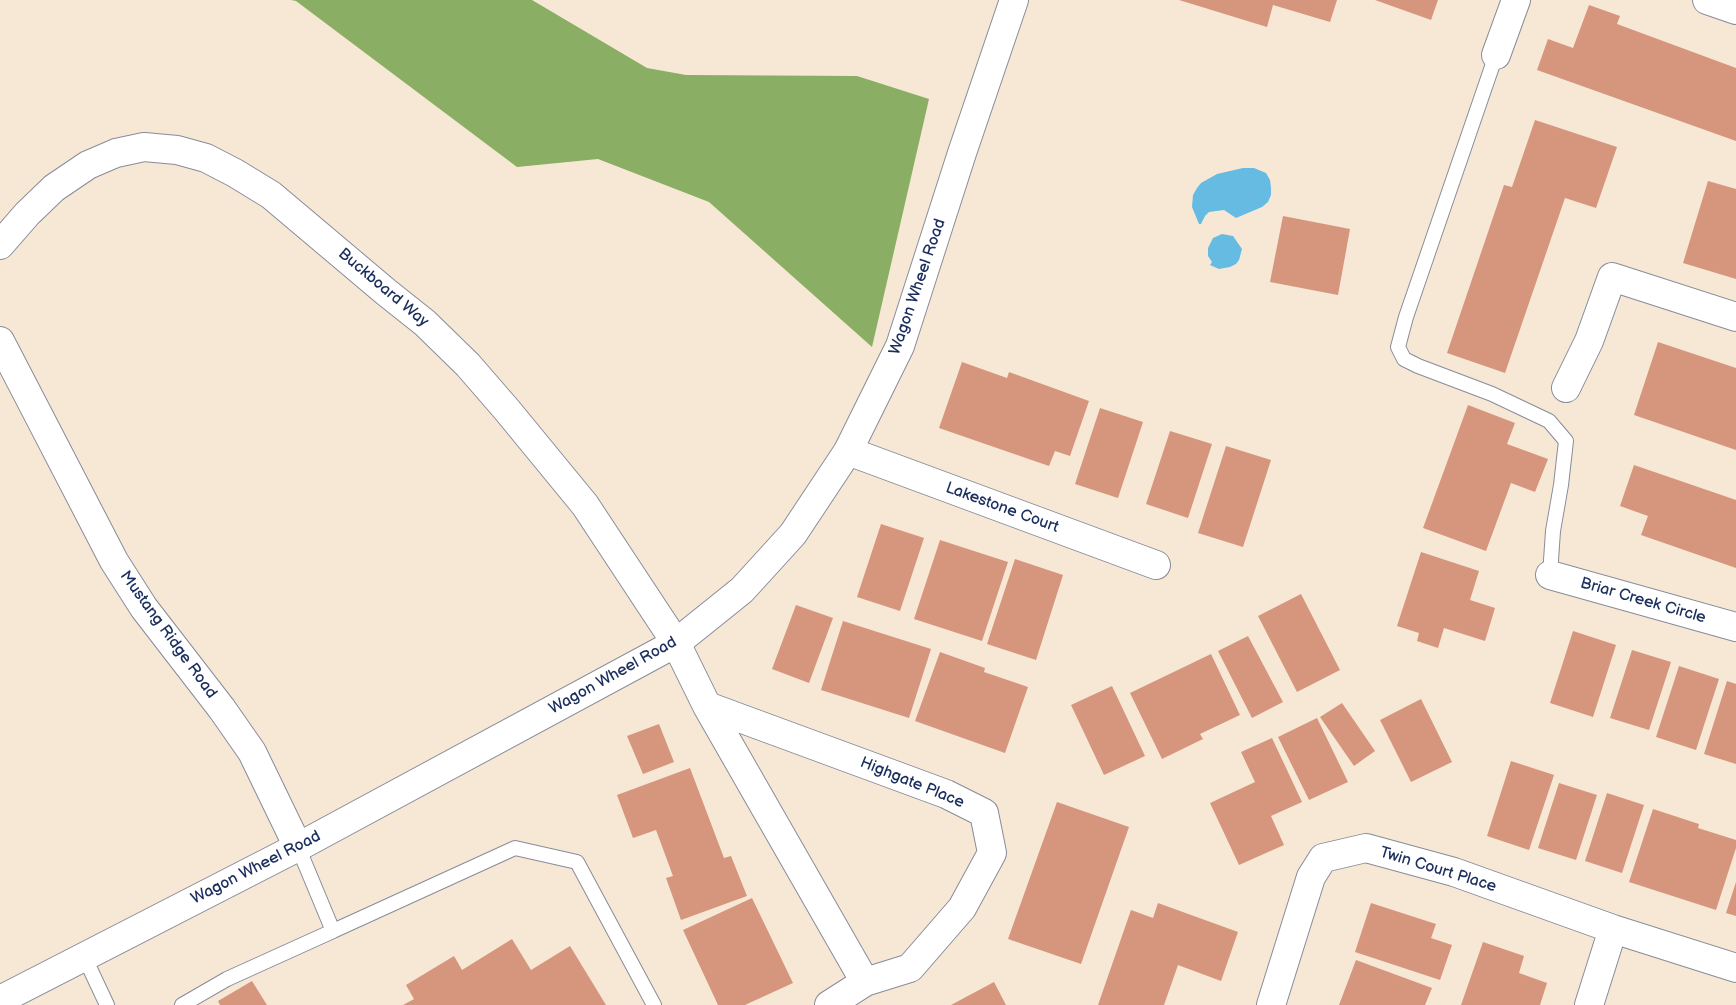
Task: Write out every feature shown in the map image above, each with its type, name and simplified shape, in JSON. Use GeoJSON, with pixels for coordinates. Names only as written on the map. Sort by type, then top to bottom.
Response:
{"type":"FeatureCollection","features":[{"type":"Feature","properties":{"kind":"street","name":"Wagon Wheel Road"},"geometry":{"type":"LineString","coordinates":[[0,1000],[298,848],[676,643],[742,590],[793,534],[848,451],[900,346],[962,152],[1014,0]]}},
{"type":"Feature","properties":{"kind":"street"},"geometry":{"type":"LineString","coordinates":[[1496,55],[1516,0]]}},
{"type":"Feature","properties":{"kind":"street"},"geometry":{"type":"LineString","coordinates":[[1707,0],[1736,10]]}},
{"type":"Feature","properties":{"kind":"street","name":"Buckboard Way"},"geometry":{"type":"LineString","coordinates":[[0,245],[27,214],[54,188],[88,165],[116,153],[144,147],[176,150],[206,158],[234,172],[271,194],[425,323],[468,365],[585,505],[676,643]]}},
{"type":"Feature","properties":{"kind":"street"},"geometry":{"type":"LineString","coordinates":[[1566,388],[1588,341],[1612,277],[1736,317]]}},
{"type":"Feature","properties":{"kind":"street","name":"Mustang Ridge Road"},"geometry":{"type":"LineString","coordinates":[[0,341],[114,561],[144,608],[222,709],[252,752],[298,848]]}},
{"type":"Feature","properties":{"kind":"street","name":"Lakestone Court"},"geometry":{"type":"LineString","coordinates":[[848,451],[1156,565]]}},
{"type":"Feature","properties":{"kind":"street","name":"Briar Creek Circle"},"geometry":{"type":"LineString","coordinates":[[1550,575],[1736,627]]}},
{"type":"Feature","properties":{"kind":"street"},"geometry":{"type":"LineString","coordinates":[[676,643],[707,706],[864,982]]}},
{"type":"Feature","properties":{"kind":"street","name":"Highgate Place"},"geometry":{"type":"LineString","coordinates":[[707,706],[946,794],[984,814],[992,853],[962,908],[910,968],[864,982],[829,1005]]}},
{"type":"Feature","properties":{"kind":"street","name":"Twin Court Place"},"geometry":{"type":"LineString","coordinates":[[1271,1005],[1311,878],[1324,858],[1366,848],[1454,872],[1613,929],[1736,968]]}},
{"type":"Feature","properties":{"kind":"street"},"geometry":{"type":"LineString","coordinates":[[1589,1005],[1613,929]]}},
{"type":"Feature","properties":{"kind":"lane"},"geometry":{"type":"LineString","coordinates":[[1496,55],[1406,317],[1398,347],[1404,359],[1418,366],[1492,394],[1550,421],[1566,441],[1553,532],[1550,575]]}},
{"type":"Feature","properties":{"kind":"lane"},"geometry":{"type":"LineString","coordinates":[[298,848],[333,931]]}},
{"type":"Feature","properties":{"kind":"lane"},"geometry":{"type":"LineString","coordinates":[[182,1005],[228,979],[515,848],[576,862],[654,1005]]}},
{"type":"Feature","properties":{"kind":"lane"},"geometry":{"type":"LineString","coordinates":[[84,956],[107,1005]]}},
{"type":"Feature","properties":{"kind":"green space"},"geometry":{"type":"Polygon","coordinates":[[[291,0],[532,0],[647,68],[686,75],[857,76],[929,99],[872,347],[709,202],[598,159],[517,167],[296,1],[291,0]]]}},
{"type":"Feature","properties":{"kind":"water"},"geometry":{"type":"Polygon","coordinates":[[[1243,168],[1254,168],[1266,173],[1270,180],[1271,188],[1268,202],[1262,207],[1236,218],[1224,210],[1209,212],[1201,224],[1199,224],[1192,207],[1193,195],[1197,188],[1201,183],[1217,174],[1243,168]]]}},
{"type":"Feature","properties":{"kind":"water"},"geometry":{"type":"Polygon","coordinates":[[[1222,234],[1233,236],[1242,249],[1236,264],[1219,269],[1210,265],[1212,262],[1208,256],[1208,248],[1213,238],[1222,234]]]}},
{"type":"Feature","properties":{"kind":"building"},"geometry":{"type":"Polygon","coordinates":[[[1179,0],[1337,0],[1330,22],[1273,5],[1267,27],[1179,0]]]}},
{"type":"Feature","properties":{"kind":"building"},"geometry":{"type":"Polygon","coordinates":[[[1375,0],[1438,0],[1431,20],[1375,0]]]}},
{"type":"Feature","properties":{"kind":"building"},"geometry":{"type":"Polygon","coordinates":[[[1589,5],[1620,16],[1617,24],[1736,68],[1736,141],[1537,70],[1548,39],[1573,48],[1589,5]]]}},
{"type":"Feature","properties":{"kind":"building"},"geometry":{"type":"Polygon","coordinates":[[[1535,120],[1617,147],[1596,208],[1565,198],[1505,373],[1447,353],[1504,185],[1512,187],[1535,120]]]}},
{"type":"Feature","properties":{"kind":"building"},"geometry":{"type":"Polygon","coordinates":[[[1708,181],[1736,189],[1736,279],[1683,263],[1708,181]]]}},
{"type":"Feature","properties":{"kind":"building"},"geometry":{"type":"Polygon","coordinates":[[[1283,216],[1350,229],[1338,295],[1270,282],[1283,216]]]}},
{"type":"Feature","properties":{"kind":"building"},"geometry":{"type":"Polygon","coordinates":[[[1658,342],[1736,368],[1736,450],[1634,415],[1658,342]]]}},
{"type":"Feature","properties":{"kind":"building"},"geometry":{"type":"Polygon","coordinates":[[[962,362],[1007,378],[1009,372],[1089,401],[1070,456],[1055,451],[1049,466],[939,428],[962,362]]]}},
{"type":"Feature","properties":{"kind":"building"},"geometry":{"type":"Polygon","coordinates":[[[1468,405],[1515,423],[1507,444],[1548,459],[1535,492],[1511,483],[1486,551],[1423,528],[1468,405]]]}},
{"type":"Feature","properties":{"kind":"building"},"geometry":{"type":"Polygon","coordinates":[[[1100,408],[1143,422],[1118,498],[1075,484],[1100,408]]]}},
{"type":"Feature","properties":{"kind":"building"},"geometry":{"type":"Polygon","coordinates":[[[1170,431],[1212,444],[1188,518],[1146,504],[1170,431]]]}},
{"type":"Feature","properties":{"kind":"building"},"geometry":{"type":"Polygon","coordinates":[[[1226,446],[1271,460],[1243,547],[1198,533],[1226,446]]]}},
{"type":"Feature","properties":{"kind":"building"},"geometry":{"type":"Polygon","coordinates":[[[1634,465],[1736,500],[1736,568],[1641,535],[1648,516],[1620,506],[1634,465]]]}},
{"type":"Feature","properties":{"kind":"building"},"geometry":{"type":"Polygon","coordinates":[[[881,524],[924,538],[900,611],[857,597],[881,524]]]}},
{"type":"Feature","properties":{"kind":"building"},"geometry":{"type":"Polygon","coordinates":[[[940,540],[1008,562],[982,641],[914,619],[940,540]]]}},
{"type":"Feature","properties":{"kind":"building"},"geometry":{"type":"Polygon","coordinates":[[[1421,552],[1479,571],[1470,600],[1495,608],[1485,641],[1444,628],[1438,648],[1417,641],[1419,633],[1397,626],[1421,552]]]}},
{"type":"Feature","properties":{"kind":"building"},"geometry":{"type":"Polygon","coordinates":[[[1015,559],[1063,575],[1036,660],[987,644],[1015,559]]]}},
{"type":"Feature","properties":{"kind":"building"},"geometry":{"type":"Polygon","coordinates":[[[1301,594],[1340,670],[1297,692],[1258,616],[1301,594]]]}},
{"type":"Feature","properties":{"kind":"building"},"geometry":{"type":"Polygon","coordinates":[[[796,605],[833,618],[809,683],[772,669],[796,605]]]}},
{"type":"Feature","properties":{"kind":"building"},"geometry":{"type":"Polygon","coordinates":[[[843,621],[931,649],[909,718],[821,690],[843,621]]]}},
{"type":"Feature","properties":{"kind":"building"},"geometry":{"type":"Polygon","coordinates":[[[1573,631],[1616,645],[1593,717],[1550,703],[1573,631]]]}},
{"type":"Feature","properties":{"kind":"building"},"geometry":{"type":"Polygon","coordinates":[[[1248,636],[1283,702],[1252,718],[1218,651],[1248,636]]]}},
{"type":"Feature","properties":{"kind":"building"},"geometry":{"type":"Polygon","coordinates":[[[1632,650],[1671,662],[1649,730],[1610,718],[1632,650]]]}},
{"type":"Feature","properties":{"kind":"building"},"geometry":{"type":"Polygon","coordinates":[[[940,652],[985,668],[984,672],[1028,687],[1005,753],[915,721],[940,652]]]}},
{"type":"Feature","properties":{"kind":"building"},"geometry":{"type":"Polygon","coordinates":[[[1211,654],[1240,715],[1200,734],[1203,739],[1162,759],[1130,693],[1211,654]]]}},
{"type":"Feature","properties":{"kind":"building"},"geometry":{"type":"Polygon","coordinates":[[[1679,666],[1719,679],[1696,750],[1656,737],[1679,666]]]}},
{"type":"Feature","properties":{"kind":"building"},"geometry":{"type":"Polygon","coordinates":[[[1727,681],[1736,684],[1736,764],[1704,754],[1727,681]]]}},
{"type":"Feature","properties":{"kind":"building"},"geometry":{"type":"Polygon","coordinates":[[[1112,686],[1145,756],[1104,775],[1071,705],[1112,686]]]}},
{"type":"Feature","properties":{"kind":"building"},"geometry":{"type":"Polygon","coordinates":[[[1421,699],[1452,762],[1411,782],[1380,720],[1421,699]]]}},
{"type":"Feature","properties":{"kind":"building"},"geometry":{"type":"Polygon","coordinates":[[[1342,703],[1375,751],[1354,766],[1320,717],[1342,703]]]}},
{"type":"Feature","properties":{"kind":"building"},"geometry":{"type":"Polygon","coordinates":[[[1317,718],[1348,782],[1309,800],[1278,737],[1317,718]]]}},
{"type":"Feature","properties":{"kind":"building"},"geometry":{"type":"Polygon","coordinates":[[[659,724],[674,762],[643,774],[627,736],[659,724]]]}},
{"type":"Feature","properties":{"kind":"building"},"geometry":{"type":"Polygon","coordinates":[[[1272,738],[1302,802],[1271,816],[1284,845],[1239,865],[1210,803],[1255,782],[1241,752],[1272,738]]]}},
{"type":"Feature","properties":{"kind":"building"},"geometry":{"type":"Polygon","coordinates":[[[1511,761],[1554,775],[1529,850],[1487,836],[1511,761]]]}},
{"type":"Feature","properties":{"kind":"building"},"geometry":{"type":"Polygon","coordinates":[[[690,768],[724,858],[731,856],[747,896],[681,920],[666,878],[673,876],[656,830],[633,838],[617,795],[690,768]]]}},
{"type":"Feature","properties":{"kind":"building"},"geometry":{"type":"Polygon","coordinates":[[[1559,783],[1597,795],[1576,860],[1538,848],[1559,783]]]}},
{"type":"Feature","properties":{"kind":"building"},"geometry":{"type":"Polygon","coordinates":[[[1607,793],[1644,805],[1622,873],[1585,861],[1607,793]]]}},
{"type":"Feature","properties":{"kind":"building"},"geometry":{"type":"Polygon","coordinates":[[[1057,802],[1129,827],[1081,964],[1008,939],[1057,802]]]}},
{"type":"Feature","properties":{"kind":"building"},"geometry":{"type":"Polygon","coordinates":[[[1653,809],[1699,824],[1698,828],[1736,840],[1736,848],[1716,910],[1629,882],[1653,809]]]}},
{"type":"Feature","properties":{"kind":"building"},"geometry":{"type":"Polygon","coordinates":[[[1736,882],[1736,916],[1726,913],[1736,882]]]}},
{"type":"Feature","properties":{"kind":"building"},"geometry":{"type":"Polygon","coordinates":[[[752,898],[793,983],[745,1005],[718,1005],[683,930],[752,898]]]}},
{"type":"Feature","properties":{"kind":"building"},"geometry":{"type":"Polygon","coordinates":[[[1158,903],[1238,932],[1221,981],[1178,965],[1164,1005],[1098,1005],[1131,910],[1153,918],[1158,903]]]}},
{"type":"Feature","properties":{"kind":"building"},"geometry":{"type":"Polygon","coordinates":[[[1371,903],[1436,924],[1431,938],[1452,945],[1440,980],[1355,952],[1371,903]]]}},
{"type":"Feature","properties":{"kind":"building"},"geometry":{"type":"Polygon","coordinates":[[[512,939],[531,970],[570,946],[606,1005],[403,1005],[414,999],[406,985],[454,956],[462,970],[512,939]]]}},
{"type":"Feature","properties":{"kind":"building"},"geometry":{"type":"Polygon","coordinates":[[[1483,942],[1524,956],[1519,973],[1547,983],[1540,1005],[1461,1005],[1483,942]]]}},
{"type":"Feature","properties":{"kind":"building"},"geometry":{"type":"Polygon","coordinates":[[[1356,960],[1432,988],[1425,1005],[1339,1005],[1356,960]]]}},
{"type":"Feature","properties":{"kind":"building"},"geometry":{"type":"Polygon","coordinates":[[[252,981],[267,1005],[220,1005],[218,1001],[252,981]]]}},
{"type":"Feature","properties":{"kind":"building"},"geometry":{"type":"Polygon","coordinates":[[[994,982],[1006,1005],[951,1005],[994,982]]]}}]}
